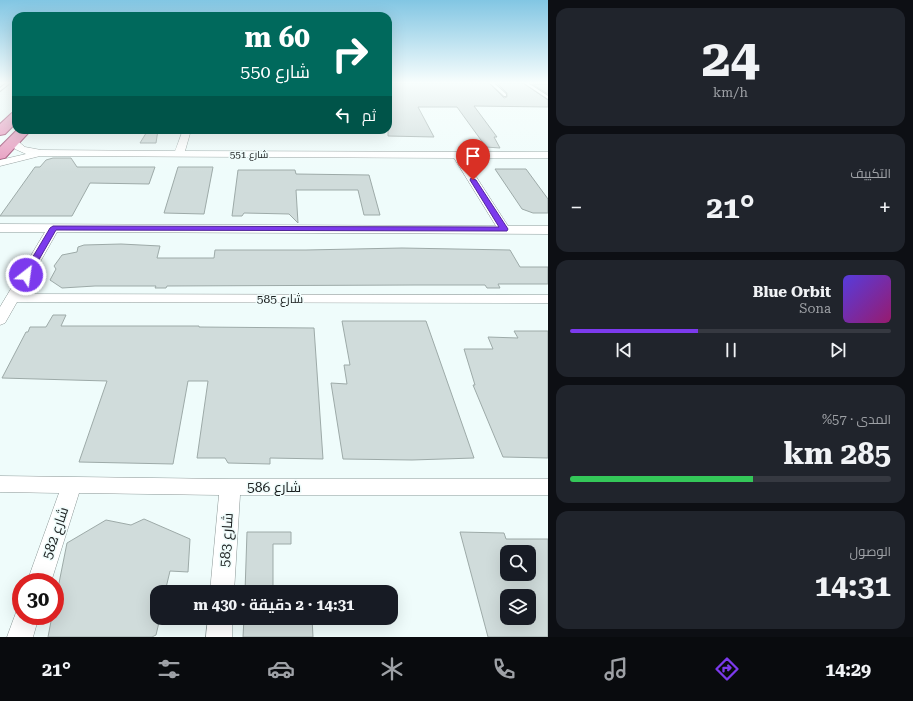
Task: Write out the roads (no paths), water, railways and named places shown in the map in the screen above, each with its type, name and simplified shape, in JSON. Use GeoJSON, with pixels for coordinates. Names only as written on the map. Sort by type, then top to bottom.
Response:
{"type":"FeatureCollection","features":[{"type":"Feature","properties":{"kind":"main road"},"geometry":{"type":"LineString","coordinates":[[0,131],[12,120]]}},
{"type":"Feature","properties":{"kind":"main road"},"geometry":{"type":"LineString","coordinates":[[0,155],[20,134]]}},
{"type":"Feature","properties":{"kind":"street"},"geometry":{"type":"LineString","coordinates":[[180,154],[186,134]]}},
{"type":"Feature","properties":{"kind":"street","name":"شارع 551"},"geometry":{"type":"LineString","coordinates":[[14,141],[24,150],[41,153],[548,155]]}},
{"type":"Feature","properties":{"kind":"street","name":"شارع 551"},"geometry":{"type":"LineString","coordinates":[[0,163],[15,158],[41,153]]}},
{"type":"Feature","properties":{"kind":"street"},"geometry":{"type":"LineString","coordinates":[[457,155],[504,229]]}},
{"type":"Feature","properties":{"kind":"street"},"geometry":{"type":"LineString","coordinates":[[0,228],[548,230]]}},
{"type":"Feature","properties":{"kind":"street"},"geometry":{"type":"LineString","coordinates":[[0,320],[53,228]]}},
{"type":"Feature","properties":{"kind":"street","name":"شارع 585"},"geometry":{"type":"LineString","coordinates":[[13,298],[548,299]]}},
{"type":"Feature","properties":{"kind":"street","name":"شارع 586"},"geometry":{"type":"LineString","coordinates":[[0,484],[230,487],[548,487]]}},
{"type":"Feature","properties":{"kind":"street","name":"شارع 582"},"geometry":{"type":"LineString","coordinates":[[42,573],[72,485]]}},
{"type":"Feature","properties":{"kind":"street","name":"شارع 583"},"geometry":{"type":"LineString","coordinates":[[223,585],[230,487]]}},
{"type":"Feature","properties":{"kind":"street"},"geometry":{"type":"LineString","coordinates":[[20,637],[24,625]]}},
{"type":"Feature","properties":{"kind":"street"},"geometry":{"type":"LineString","coordinates":[[219,637],[220,625]]}}]}
